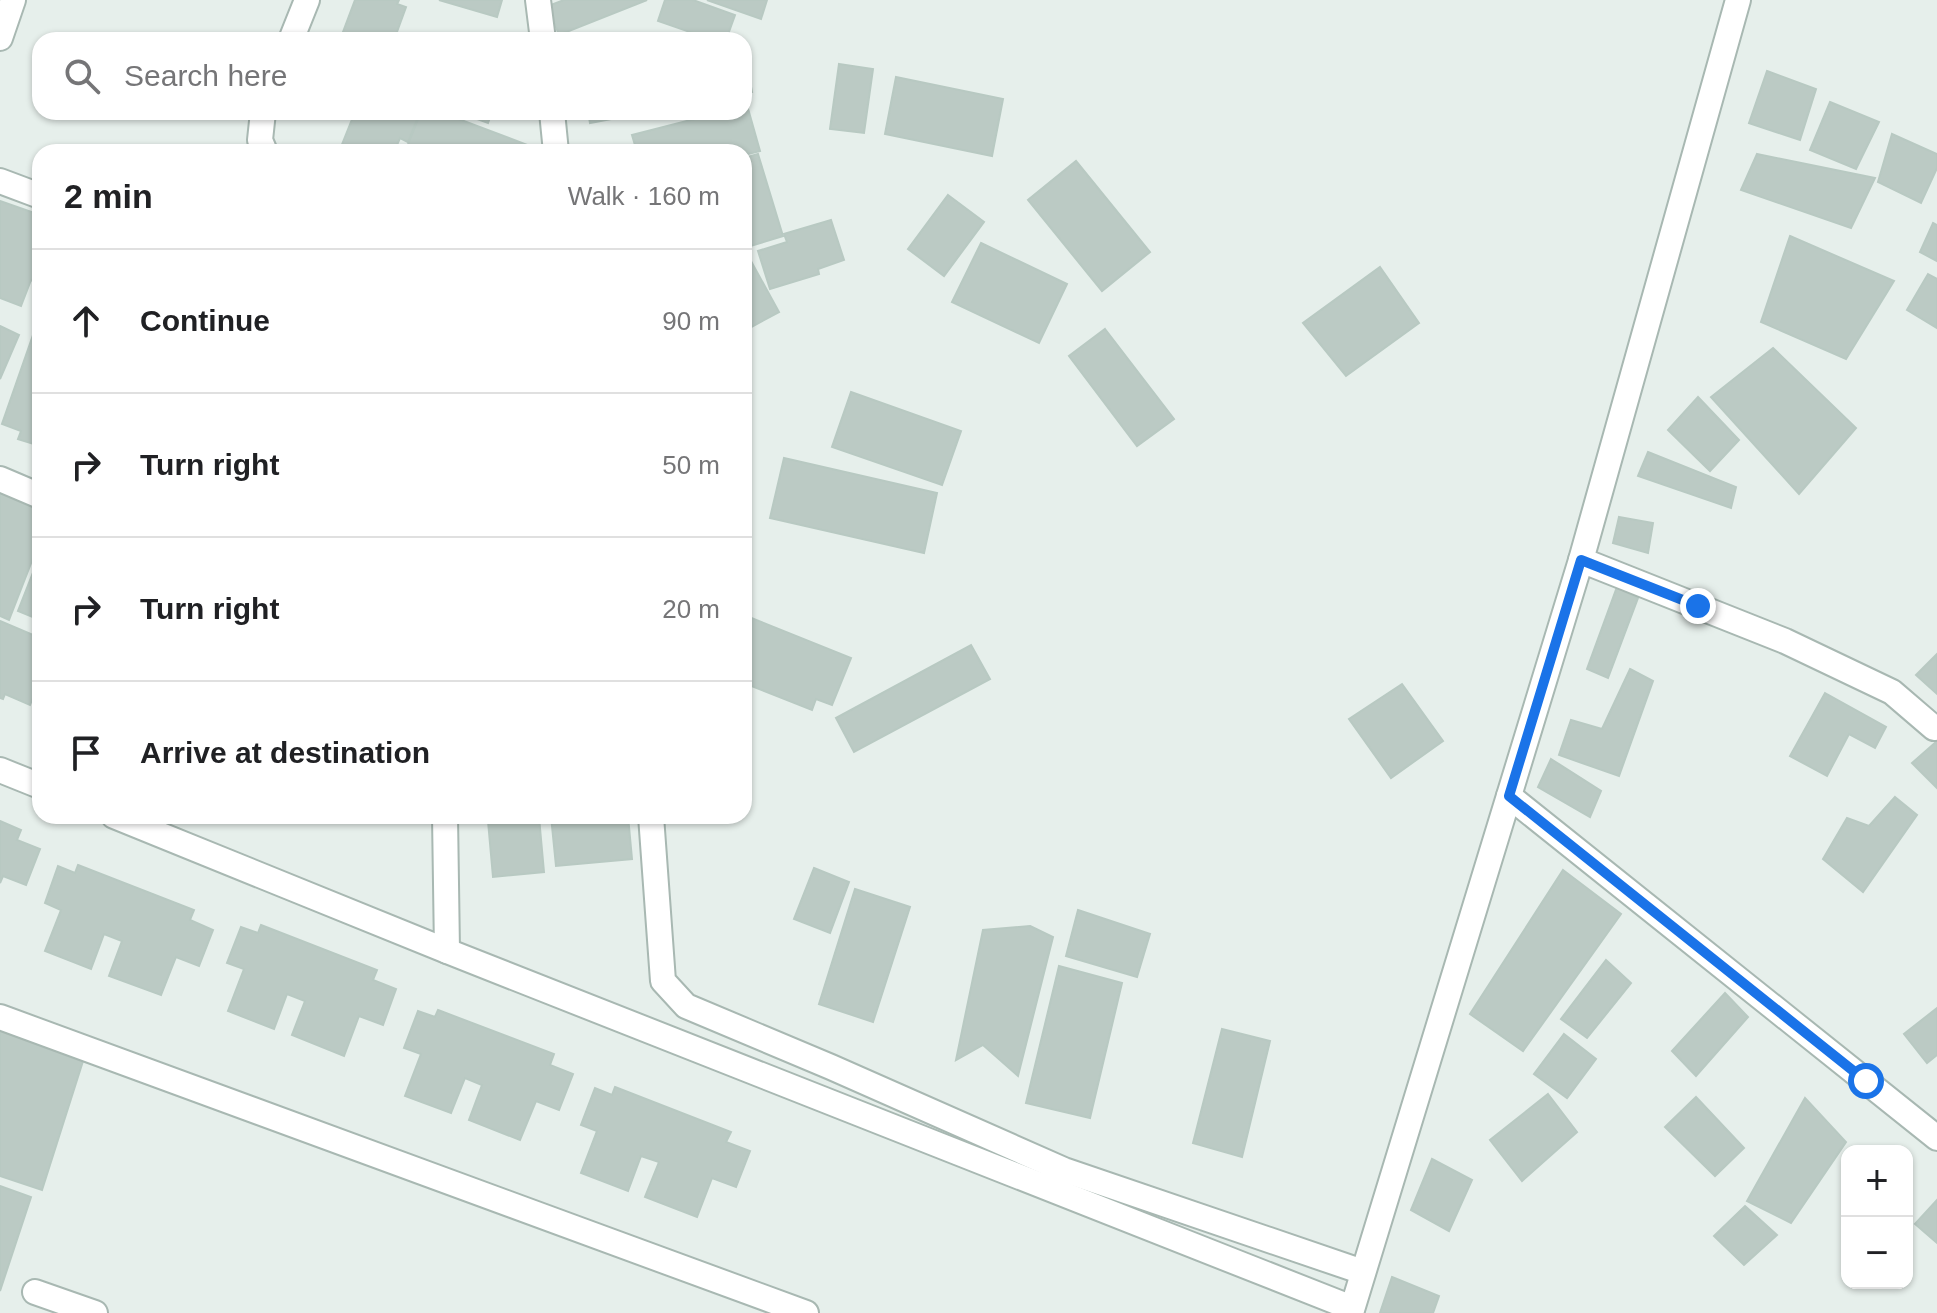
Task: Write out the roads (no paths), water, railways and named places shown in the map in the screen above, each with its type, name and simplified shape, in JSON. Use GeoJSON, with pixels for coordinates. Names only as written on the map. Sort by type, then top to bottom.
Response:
{"type":"FeatureCollection","features":[{"type":"Feature","properties":{"kind":"street"},"geometry":{"type":"LineString","coordinates":[[0,38],[13,0]]}},
{"type":"Feature","properties":{"kind":"street"},"geometry":{"type":"LineString","coordinates":[[294,32],[307,0]]}},
{"type":"Feature","properties":{"kind":"street"},"geometry":{"type":"LineString","coordinates":[[538,0],[542,32]]}},
{"type":"Feature","properties":{"kind":"street"},"geometry":{"type":"LineString","coordinates":[[134,824],[1351,1311],[1581,560],[1738,0]]}},
{"type":"Feature","properties":{"kind":"street"},"geometry":{"type":"LineString","coordinates":[[262,120],[262,144]]}},
{"type":"Feature","properties":{"kind":"street"},"geometry":{"type":"LineString","coordinates":[[553,120],[555,144]]}},
{"type":"Feature","properties":{"kind":"street"},"geometry":{"type":"LineString","coordinates":[[0,181],[32,193]]}},
{"type":"Feature","properties":{"kind":"street"},"geometry":{"type":"LineString","coordinates":[[0,479],[32,493]]}},
{"type":"Feature","properties":{"kind":"street"},"geometry":{"type":"LineString","coordinates":[[1581,560],[1785,641],[1892,692],[1934,728]]}},
{"type":"Feature","properties":{"kind":"street"},"geometry":{"type":"LineString","coordinates":[[0,770],[32,783]]}},
{"type":"Feature","properties":{"kind":"street"},"geometry":{"type":"LineString","coordinates":[[1509,796],[1937,1138]]}},
{"type":"Feature","properties":{"kind":"street"},"geometry":{"type":"LineString","coordinates":[[445,824],[447,951]]}},
{"type":"Feature","properties":{"kind":"street"},"geometry":{"type":"LineString","coordinates":[[652,824],[663,981],[686,1006],[1064,1170],[1363,1272]]}},
{"type":"Feature","properties":{"kind":"street"},"geometry":{"type":"LineString","coordinates":[[0,1017],[806,1313]]}},
{"type":"Feature","properties":{"kind":"street"},"geometry":{"type":"LineString","coordinates":[[35,1292],[95,1313]]}}]}
